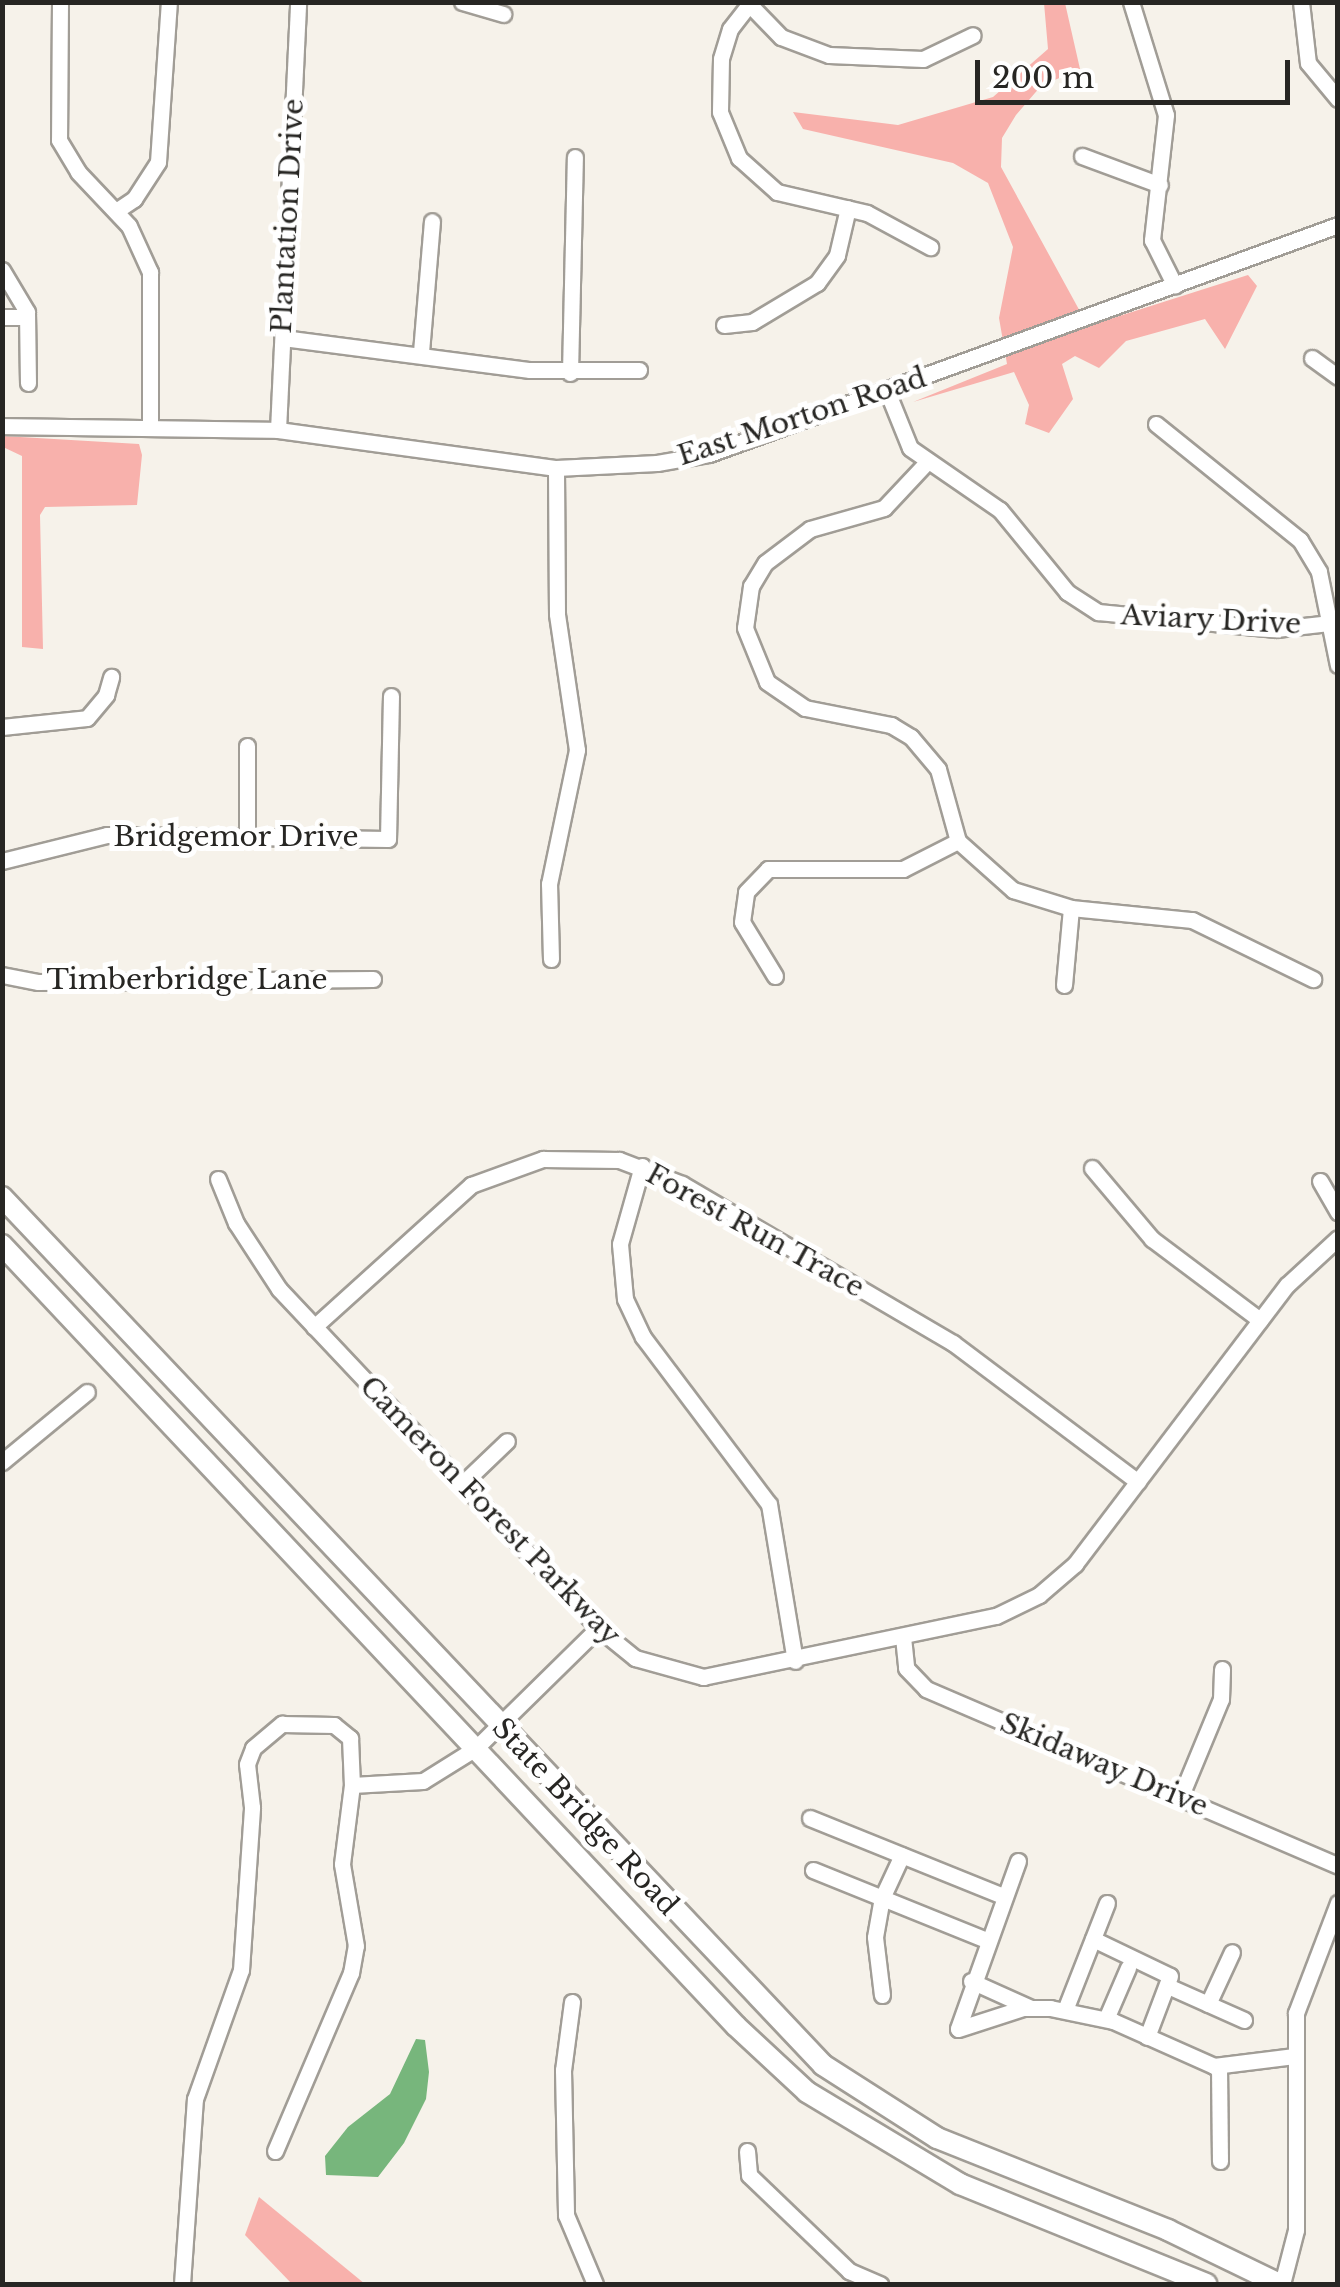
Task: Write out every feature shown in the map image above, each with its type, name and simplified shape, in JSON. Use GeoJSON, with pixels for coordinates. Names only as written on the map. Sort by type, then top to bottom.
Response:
{"type":"FeatureCollection","features":[{"type":"Feature","properties":{"kind":"highway","name":"State Bridge Road"},"geometry":{"type":"LineString","coordinates":[[2,1196],[823,2065],[937,2138],[1168,2230],[1280,2284]]}},
{"type":"Feature","properties":{"kind":"highway","name":"State Bridge Road"},"geometry":{"type":"LineString","coordinates":[[2,1245],[405,1672],[470,1752],[736,2026],[807,2092],[960,2184],[1206,2284]]}},
{"type":"Feature","properties":{"kind":"street"},"geometry":{"type":"LineString","coordinates":[[60,2],[59,140],[138,239],[150,272],[150,427]]}},
{"type":"Feature","properties":{"kind":"street"},"geometry":{"type":"LineString","coordinates":[[116,212],[158,162],[169,2]]}},
{"type":"Feature","properties":{"kind":"street","name":"Plantation Drive"},"geometry":{"type":"LineString","coordinates":[[278,430],[298,2]]}},
{"type":"Feature","properties":{"kind":"street"},"geometry":{"type":"LineString","coordinates":[[462,2],[503,14]]}},
{"type":"Feature","properties":{"kind":"street"},"geometry":{"type":"LineString","coordinates":[[1131,2],[1166,115],[1152,240],[1175,286]]}},
{"type":"Feature","properties":{"kind":"street"},"geometry":{"type":"LineString","coordinates":[[1301,2],[1308,64],[1338,99]]}},
{"type":"Feature","properties":{"kind":"street"},"geometry":{"type":"LineString","coordinates":[[930,247],[848,208],[777,192],[750,171],[730,143],[720,112],[721,59],[730,29],[750,3],[782,38],[829,55],[923,59],[973,35]]}},
{"type":"Feature","properties":{"kind":"street"},"geometry":{"type":"LineString","coordinates":[[1082,156],[1160,184]]}},
{"type":"Feature","properties":{"kind":"street"},"geometry":{"type":"LineString","coordinates":[[570,373],[576,157]]}},
{"type":"Feature","properties":{"kind":"street"},"geometry":{"type":"LineString","coordinates":[[724,325],[752,322],[817,283],[836,255],[848,208]]}},
{"type":"Feature","properties":{"kind":"street"},"geometry":{"type":"LineString","coordinates":[[421,352],[432,221]]}},
{"type":"Feature","properties":{"kind":"street","name":"East Morton Road"},"geometry":{"type":"LineString","coordinates":[[2,426],[278,430],[556,468],[619,467],[709,454],[1338,224]]}},
{"type":"Feature","properties":{"kind":"street"},"geometry":{"type":"LineString","coordinates":[[2,270],[27,317],[28,382]]}},
{"type":"Feature","properties":{"kind":"street"},"geometry":{"type":"LineString","coordinates":[[2,318],[27,317]]}},
{"type":"Feature","properties":{"kind":"street"},"geometry":{"type":"LineString","coordinates":[[283,338],[570,373],[639,370]]}},
{"type":"Feature","properties":{"kind":"street"},"geometry":{"type":"LineString","coordinates":[[1312,358],[1338,377]]}},
{"type":"Feature","properties":{"kind":"street","name":"Aviary Drive"},"geometry":{"type":"LineString","coordinates":[[887,391],[910,448],[1000,510],[1068,592],[1098,612],[1276,629],[1334,622]]}},
{"type":"Feature","properties":{"kind":"street"},"geometry":{"type":"LineString","coordinates":[[1156,424],[1300,540],[1319,572],[1334,622],[1338,665]]}},
{"type":"Feature","properties":{"kind":"street"},"geometry":{"type":"LineString","coordinates":[[928,461],[884,508],[810,529],[778,548],[752,586],[744,628],[755,664],[781,694],[804,708],[892,725],[911,737],[938,768],[958,841],[1013,890],[1071,908],[1192,920],[1313,980]]}},
{"type":"Feature","properties":{"kind":"street"},"geometry":{"type":"LineString","coordinates":[[551,959],[549,884],[577,750],[557,614],[556,468]]}},
{"type":"Feature","properties":{"kind":"street"},"geometry":{"type":"LineString","coordinates":[[2,727],[87,718],[106,695],[111,677]]}},
{"type":"Feature","properties":{"kind":"street","name":"Bridgemor Drive"},"geometry":{"type":"LineString","coordinates":[[2,861],[108,835],[388,840],[391,696]]}},
{"type":"Feature","properties":{"kind":"street"},"geometry":{"type":"LineString","coordinates":[[247,746],[247,835]]}},
{"type":"Feature","properties":{"kind":"street"},"geometry":{"type":"LineString","coordinates":[[775,976],[742,922],[746,892],[768,869],[903,870],[958,841]]}},
{"type":"Feature","properties":{"kind":"street"},"geometry":{"type":"LineString","coordinates":[[1064,985],[1071,908]]}},
{"type":"Feature","properties":{"kind":"street","name":"Timberbridge Lane"},"geometry":{"type":"LineString","coordinates":[[2,975],[38,982],[373,979]]}},
{"type":"Feature","properties":{"kind":"street","name":"Forest Run Trace"},"geometry":{"type":"LineString","coordinates":[[314,1327],[444,1195],[543,1159],[594,1156],[642,1166],[953,1343],[1138,1482]]}},
{"type":"Feature","properties":{"kind":"street"},"geometry":{"type":"LineString","coordinates":[[642,1166],[620,1244],[625,1299],[643,1336],[769,1504],[795,1660]]}},
{"type":"Feature","properties":{"kind":"street"},"geometry":{"type":"LineString","coordinates":[[1092,1168],[1152,1238],[1260,1320]]}},
{"type":"Feature","properties":{"kind":"street","name":"Cameron Forest Parkway"},"geometry":{"type":"LineString","coordinates":[[218,1179],[255,1258],[314,1327],[598,1628],[635,1658],[682,1675],[723,1676],[902,1637],[996,1616],[1039,1596],[1076,1564],[1303,1267],[1338,1238]]}},
{"type":"Feature","properties":{"kind":"street"},"geometry":{"type":"LineString","coordinates":[[1320,1182],[1338,1212]]}},
{"type":"Feature","properties":{"kind":"street"},"geometry":{"type":"LineString","coordinates":[[2,1462],[86,1392]]}},
{"type":"Feature","properties":{"kind":"street"},"geometry":{"type":"LineString","coordinates":[[462,1484],[508,1442]]}},
{"type":"Feature","properties":{"kind":"street"},"geometry":{"type":"LineString","coordinates":[[352,1785],[423,1781],[470,1752],[598,1628]]}},
{"type":"Feature","properties":{"kind":"street","name":"Skidaway Drive"},"geometry":{"type":"LineString","coordinates":[[902,1637],[906,1668],[926,1689],[1338,1866]]}},
{"type":"Feature","properties":{"kind":"street"},"geometry":{"type":"LineString","coordinates":[[1180,1798],[1221,1700],[1222,1669]]}},
{"type":"Feature","properties":{"kind":"street"},"geometry":{"type":"LineString","coordinates":[[182,2284],[195,2099],[241,1970],[252,1807],[247,1763],[261,1738],[282,1724],[334,1725],[350,1738],[352,1785],[342,1864],[356,1946],[352,1973],[275,2152]]}},
{"type":"Feature","properties":{"kind":"street"},"geometry":{"type":"LineString","coordinates":[[810,1818],[1003,1896]]}},
{"type":"Feature","properties":{"kind":"street"},"geometry":{"type":"LineString","coordinates":[[882,1996],[874,1947],[882,1898],[902,1855]]}},
{"type":"Feature","properties":{"kind":"street"},"geometry":{"type":"LineString","coordinates":[[1018,1861],[956,2027],[984,2025],[1031,2008]]}},
{"type":"Feature","properties":{"kind":"street"},"geometry":{"type":"LineString","coordinates":[[813,1870],[986,1940]]}},
{"type":"Feature","properties":{"kind":"street"},"geometry":{"type":"LineString","coordinates":[[1065,2010],[1107,1903]]}},
{"type":"Feature","properties":{"kind":"street"},"geometry":{"type":"LineString","coordinates":[[1280,2284],[1296,2230],[1294,2056],[1300,1994],[1338,1903]]}},
{"type":"Feature","properties":{"kind":"street"},"geometry":{"type":"LineString","coordinates":[[1092,1939],[1164,1972],[1170,1987],[1244,2020]]}},
{"type":"Feature","properties":{"kind":"street"},"geometry":{"type":"LineString","coordinates":[[1208,2004],[1232,1952]]}},
{"type":"Feature","properties":{"kind":"street"},"geometry":{"type":"LineString","coordinates":[[1106,2018],[1128,1968]]}},
{"type":"Feature","properties":{"kind":"street"},"geometry":{"type":"LineString","coordinates":[[971,1981],[1031,2008],[1106,2018],[1219,2066],[1294,2056]]}},
{"type":"Feature","properties":{"kind":"street"},"geometry":{"type":"LineString","coordinates":[[1147,2036],[1170,1987]]}},
{"type":"Feature","properties":{"kind":"street"},"geometry":{"type":"LineString","coordinates":[[572,2002],[563,2070],[566,2214],[595,2284]]}},
{"type":"Feature","properties":{"kind":"street"},"geometry":{"type":"LineString","coordinates":[[1219,2066],[1220,2161]]}},
{"type":"Feature","properties":{"kind":"street"},"geometry":{"type":"LineString","coordinates":[[747,2152],[749,2175],[849,2271],[880,2284]]}},
{"type":"Feature","properties":{"kind":"shaded area"},"geometry":{"type":"Polygon","coordinates":[[[1044,3],[1065,3],[1080,69],[1041,86],[1016,115],[1002,138],[1001,167],[1088,326],[1248,275],[1257,286],[1225,349],[1205,319],[1126,341],[1099,368],[1075,356],[1062,364],[1073,399],[1049,433],[1025,424],[1029,405],[1014,372],[913,402],[1007,364],[999,318],[1013,247],[988,183],[953,163],[803,129],[793,112],[898,125],[993,97],[1048,49],[1044,3]]]}},
{"type":"Feature","properties":{"kind":"shaded area"},"geometry":{"type":"Polygon","coordinates":[[[3,436],[139,444],[142,455],[137,505],[45,507],[40,515],[43,649],[22,647],[22,456],[3,447],[3,436]]]}},
{"type":"Feature","properties":{"kind":"shaded area"},"geometry":{"type":"Polygon","coordinates":[[[416,2039],[425,2040],[429,2072],[426,2099],[404,2143],[378,2177],[326,2175],[325,2156],[348,2127],[390,2094],[416,2039]]]}},
{"type":"Feature","properties":{"kind":"shaded area"},"geometry":{"type":"Polygon","coordinates":[[[259,2197],[365,2284],[292,2284],[245,2235],[259,2197]]]}}]}
